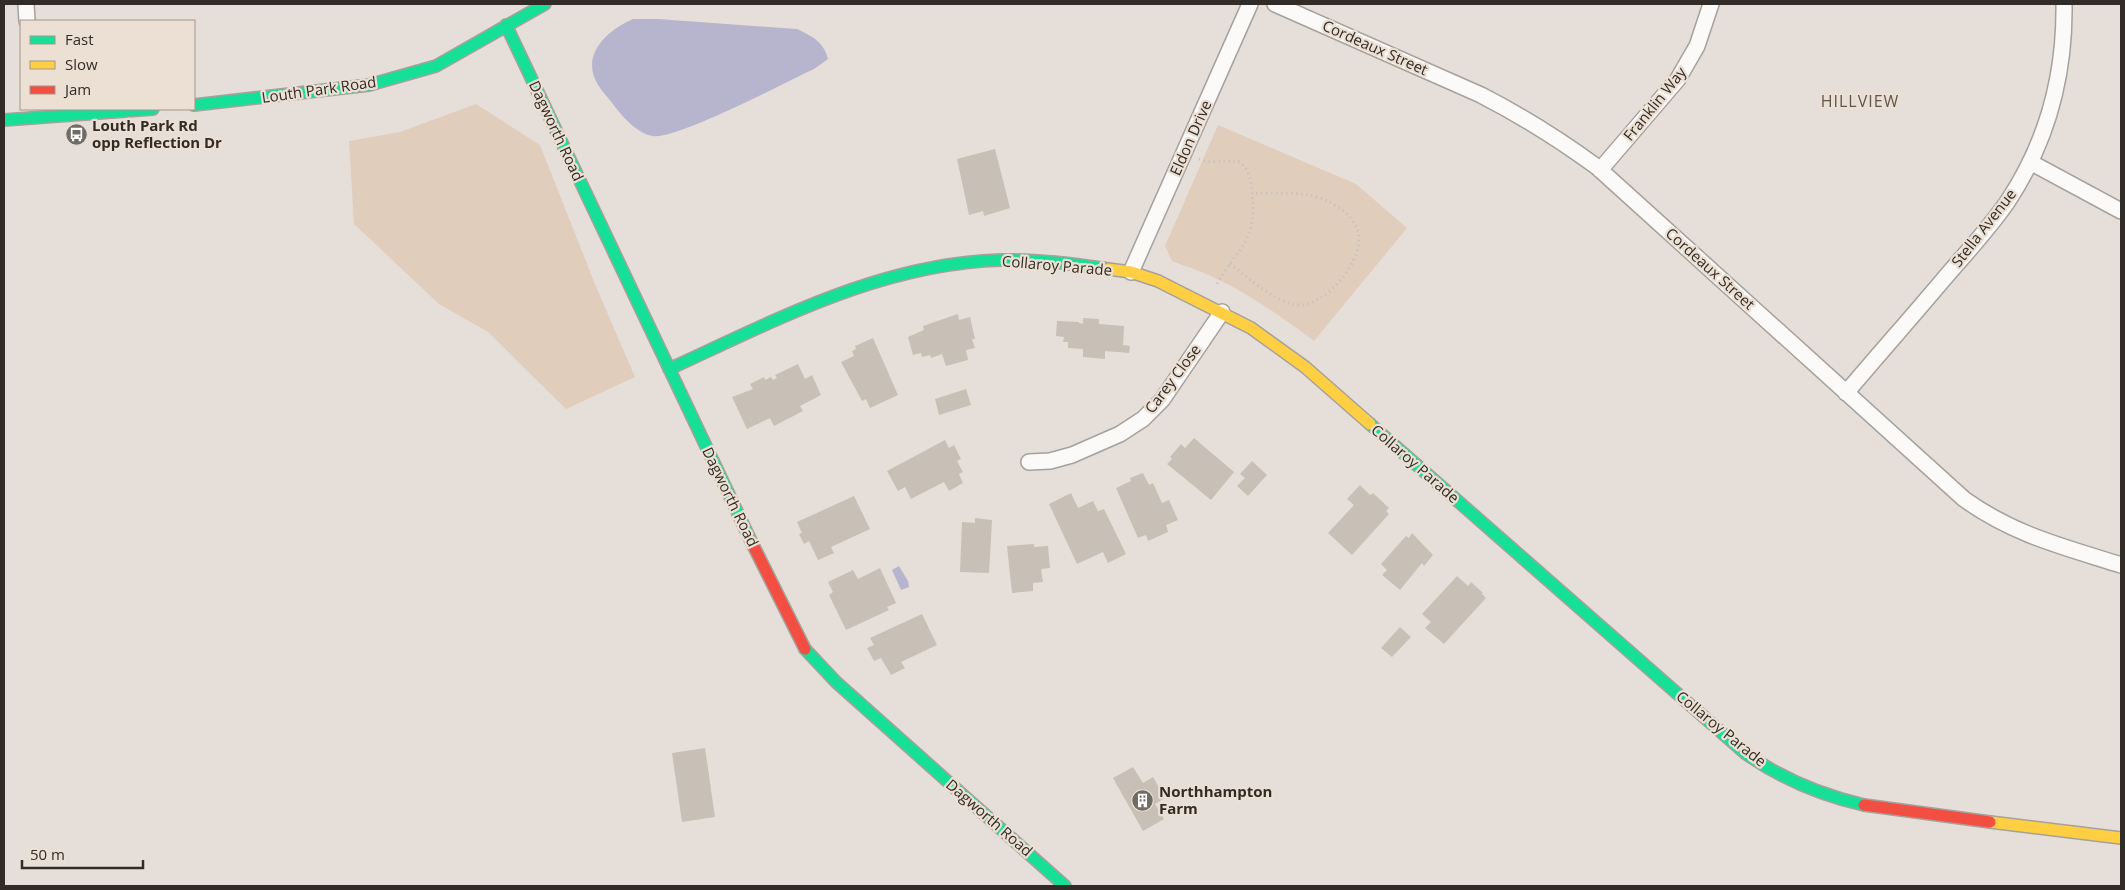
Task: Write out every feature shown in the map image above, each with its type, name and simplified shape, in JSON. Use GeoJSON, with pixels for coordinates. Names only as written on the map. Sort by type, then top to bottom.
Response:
{"type":"FeatureCollection","features":[{"type":"Feature","properties":{"kind":"street"},"geometry":{"type":"LineString","coordinates":[[26,4],[27,20]]}},
{"type":"Feature","properties":{"kind":"street","name":"Louth Park Road"},"geometry":{"type":"LineString","coordinates":[[195,105],[369,85],[436,66],[545,4]]}},
{"type":"Feature","properties":{"kind":"street","name":"Eldon Drive"},"geometry":{"type":"LineString","coordinates":[[1131,272],[1250,4]]}},
{"type":"Feature","properties":{"kind":"street","name":"Cordeaux Street"},"geometry":{"type":"LineString","coordinates":[[1275,4],[1496,102],[1539,127],[1600,170],[1964,499],[2010,528],[2121,564]]}},
{"type":"Feature","properties":{"kind":"street","name":"Franklin Way"},"geometry":{"type":"LineString","coordinates":[[1600,170],[1678,79],[1697,46],[1711,4]]}},
{"type":"Feature","properties":{"kind":"street","name":"Stella Avenue"},"geometry":{"type":"LineString","coordinates":[[1846,392],[1992,222],[2007,202],[2030,162],[2042,135],[2058,84],[2064,31],[2064,4]]}},
{"type":"Feature","properties":{"kind":"street","name":"Dagworth Road"},"geometry":{"type":"LineString","coordinates":[[506,25],[668,369],[783,608],[805,649],[842,687],[1065,886]]}},
{"type":"Feature","properties":{"kind":"street"},"geometry":{"type":"LineString","coordinates":[[4,120],[34,113],[123,110]]}},
{"type":"Feature","properties":{"kind":"street"},"geometry":{"type":"LineString","coordinates":[[2030,162],[2121,211]]}},
{"type":"Feature","properties":{"kind":"street","name":"Collaroy Parade"},"geometry":{"type":"LineString","coordinates":[[668,369],[819,300],[908,272],[939,266],[1002,260],[1065,263],[1131,272],[1158,282],[1222,312],[1265,337],[1305,367],[1727,738],[1749,756],[1778,774],[1808,788],[1857,802],[1922,814],[2121,838]]}},
{"type":"Feature","properties":{"kind":"street","name":"Carey Close"},"geometry":{"type":"LineString","coordinates":[[1029,462],[1050,461],[1072,455],[1120,434],[1143,419],[1162,400],[1222,312]]}},
{"type":"Feature","properties":{"kind":"path"},"geometry":{"type":"LineString","coordinates":[[1198,159],[1214,163],[1233,160],[1240,162],[1248,173],[1252,193],[1254,207],[1247,241],[1217,284]]}},
{"type":"Feature","properties":{"kind":"path"},"geometry":{"type":"LineString","coordinates":[[1230,264],[1277,298],[1287,303],[1306,304],[1317,301],[1342,278],[1353,262],[1358,248],[1359,236],[1356,226],[1341,208],[1328,201],[1300,194],[1252,193]]}},
{"type":"Feature","properties":{"kind":"shaded area"},"geometry":{"type":"Polygon","coordinates":[[[476,104],[540,145],[595,284],[635,377],[566,409],[488,332],[439,304],[354,224],[349,141],[400,132],[476,104]]]}},
{"type":"Feature","properties":{"kind":"shaded area"},"geometry":{"type":"Polygon","coordinates":[[[1218,125],[1356,184],[1407,228],[1314,341],[1280,316],[1232,286],[1172,261],[1165,246],[1218,125]]]}},
{"type":"Feature","properties":{"kind":"water"},"geometry":{"type":"Polygon","coordinates":[[[633,19],[658,19],[797,29],[820,44],[824,48],[828,59],[814,69],[707,120],[665,135],[647,135],[632,125],[615,107],[599,86],[592,69],[596,50],[601,42],[624,23],[633,19]]]}},
{"type":"Feature","properties":{"kind":"water"},"geometry":{"type":"Polygon","coordinates":[[[899,566],[908,581],[909,587],[901,590],[892,570],[899,566]]]}},
{"type":"Feature","properties":{"kind":"building"},"geometry":{"type":"Polygon","coordinates":[[[995,149],[1010,208],[984,216],[983,211],[969,215],[957,159],[995,149]]]}},
{"type":"Feature","properties":{"kind":"building"},"geometry":{"type":"Polygon","coordinates":[[[958,314],[959,320],[970,317],[975,339],[972,339],[975,348],[966,350],[968,360],[946,366],[942,354],[931,358],[930,355],[922,357],[921,353],[913,355],[908,337],[924,330],[923,326],[958,314]]]}},
{"type":"Feature","properties":{"kind":"building"},"geometry":{"type":"Polygon","coordinates":[[[1083,318],[1099,319],[1099,324],[1124,326],[1123,345],[1130,346],[1129,353],[1105,351],[1105,359],[1083,357],[1083,349],[1068,348],[1068,342],[1063,342],[1064,337],[1056,336],[1057,321],[1079,322],[1083,324],[1083,318]]]}},
{"type":"Feature","properties":{"kind":"building"},"geometry":{"type":"Polygon","coordinates":[[[873,338],[898,395],[870,408],[866,399],[862,401],[841,362],[854,356],[852,351],[856,349],[855,346],[873,338]]]}},
{"type":"Feature","properties":{"kind":"building"},"geometry":{"type":"Polygon","coordinates":[[[798,364],[805,379],[812,375],[821,395],[800,406],[803,411],[774,426],[770,418],[747,429],[732,397],[753,389],[750,384],[764,377],[765,380],[771,377],[773,380],[777,378],[775,375],[798,364]]]}},
{"type":"Feature","properties":{"kind":"building"},"geometry":{"type":"Polygon","coordinates":[[[966,389],[971,405],[939,415],[935,399],[966,389]]]}},
{"type":"Feature","properties":{"kind":"building"},"geometry":{"type":"Polygon","coordinates":[[[1194,438],[1234,472],[1211,500],[1167,464],[1172,459],[1170,457],[1181,444],[1185,448],[1194,438]]]}},
{"type":"Feature","properties":{"kind":"building"},"geometry":{"type":"Polygon","coordinates":[[[945,440],[949,448],[954,445],[961,459],[957,461],[963,472],[959,474],[963,483],[949,491],[944,482],[911,499],[905,487],[898,491],[887,471],[945,440]]]}},
{"type":"Feature","properties":{"kind":"building"},"geometry":{"type":"Polygon","coordinates":[[[1252,461],[1267,475],[1248,496],[1237,486],[1245,478],[1240,474],[1252,461]]]}},
{"type":"Feature","properties":{"kind":"building"},"geometry":{"type":"Polygon","coordinates":[[[1143,473],[1149,485],[1153,483],[1162,503],[1169,500],[1178,520],[1166,525],[1168,532],[1148,541],[1146,535],[1138,538],[1116,488],[1131,481],[1130,478],[1143,473]]]}},
{"type":"Feature","properties":{"kind":"building"},"geometry":{"type":"Polygon","coordinates":[[[1360,485],[1370,495],[1373,493],[1389,508],[1386,511],[1389,514],[1352,555],[1328,533],[1354,505],[1347,499],[1360,485]]]}},
{"type":"Feature","properties":{"kind":"building"},"geometry":{"type":"Polygon","coordinates":[[[1071,493],[1078,508],[1093,501],[1098,511],[1104,509],[1126,554],[1108,563],[1103,552],[1077,564],[1049,504],[1071,493]]]}},
{"type":"Feature","properties":{"kind":"building"},"geometry":{"type":"Polygon","coordinates":[[[854,496],[870,529],[831,547],[834,553],[818,560],[809,541],[804,544],[799,534],[802,533],[797,522],[854,496]]]}},
{"type":"Feature","properties":{"kind":"building"},"geometry":{"type":"Polygon","coordinates":[[[975,518],[992,520],[989,573],[960,572],[962,522],[975,523],[975,518]]]}},
{"type":"Feature","properties":{"kind":"building"},"geometry":{"type":"Polygon","coordinates":[[[1412,533],[1433,555],[1424,566],[1422,563],[1400,590],[1382,575],[1387,570],[1381,564],[1406,536],[1409,538],[1412,533]]]}},
{"type":"Feature","properties":{"kind":"building"},"geometry":{"type":"Polygon","coordinates":[[[1034,544],[1034,547],[1048,546],[1050,568],[1041,569],[1043,582],[1033,583],[1033,591],[1012,593],[1007,546],[1034,544]]]}},
{"type":"Feature","properties":{"kind":"building"},"geometry":{"type":"Polygon","coordinates":[[[880,568],[896,603],[887,607],[889,610],[846,630],[829,595],[833,592],[828,582],[853,570],[858,579],[880,568]]]}},
{"type":"Feature","properties":{"kind":"building"},"geometry":{"type":"Polygon","coordinates":[[[1457,576],[1468,586],[1471,582],[1486,598],[1444,644],[1425,628],[1431,622],[1422,614],[1457,576]]]}},
{"type":"Feature","properties":{"kind":"building"},"geometry":{"type":"Polygon","coordinates":[[[922,614],[937,645],[901,662],[905,668],[891,675],[881,658],[874,661],[867,648],[874,645],[870,638],[922,614]]]}},
{"type":"Feature","properties":{"kind":"building"},"geometry":{"type":"Polygon","coordinates":[[[1400,627],[1411,637],[1392,657],[1381,648],[1400,627]]]}},
{"type":"Feature","properties":{"kind":"building"},"geometry":{"type":"Polygon","coordinates":[[[705,748],[715,817],[682,822],[672,753],[705,748]]]}},
{"type":"Feature","properties":{"kind":"building","name":"Northhampton Farm"},"geometry":{"type":"Polygon","coordinates":[[[1133,767],[1143,783],[1153,777],[1165,798],[1155,804],[1164,819],[1143,831],[1113,778],[1133,767]]]}},
{"type":"Feature","properties":{"kind":"traffic: fast"},"geometry":{"type":"LineString","coordinates":[[195,105],[369,85],[436,66],[545,4]]}},
{"type":"Feature","properties":{"kind":"traffic: fast"},"geometry":{"type":"LineString","coordinates":[[506,25],[751,541]]}},
{"type":"Feature","properties":{"kind":"traffic: fast"},"geometry":{"type":"LineString","coordinates":[[4,120],[139,110]]}},
{"type":"Feature","properties":{"kind":"traffic: fast"},"geometry":{"type":"LineString","coordinates":[[669,369],[831,297],[914,271],[1002,260],[1042,261],[1108,269]]}},
{"type":"Feature","properties":{"kind":"traffic: fast"},"geometry":{"type":"LineString","coordinates":[[1370,424],[1745,753],[1773,771],[1802,785],[1864,805]]}},
{"type":"Feature","properties":{"kind":"traffic: fast"},"geometry":{"type":"LineString","coordinates":[[805,649],[836,682],[1065,886]]}},
{"type":"Feature","properties":{"kind":"traffic: slow"},"geometry":{"type":"LineString","coordinates":[[1108,269],[1131,272],[1158,281],[1251,328],[1305,367],[1370,424]]}},
{"type":"Feature","properties":{"kind":"traffic: slow"},"geometry":{"type":"LineString","coordinates":[[1990,822],[2121,838]]}},
{"type":"Feature","properties":{"kind":"traffic: jam"},"geometry":{"type":"LineString","coordinates":[[751,541],[805,649]]}},
{"type":"Feature","properties":{"kind":"traffic: jam"},"geometry":{"type":"LineString","coordinates":[[1864,805],[1990,822]]}},
{"type":"Feature","properties":{"kind":"place","name":"Louth Park Rd opp Reflection Dr"},"geometry":{"type":"Point","coordinates":[76,135]}},
{"type":"Feature","properties":{"kind":"place","name":"Northhampton Farm"},"geometry":{"type":"Point","coordinates":[1143,801]}},
{"type":"Feature","properties":{"kind":"district","name":"HILLVIEW"},"geometry":{"type":"Point","coordinates":[1860,101]}}]}
